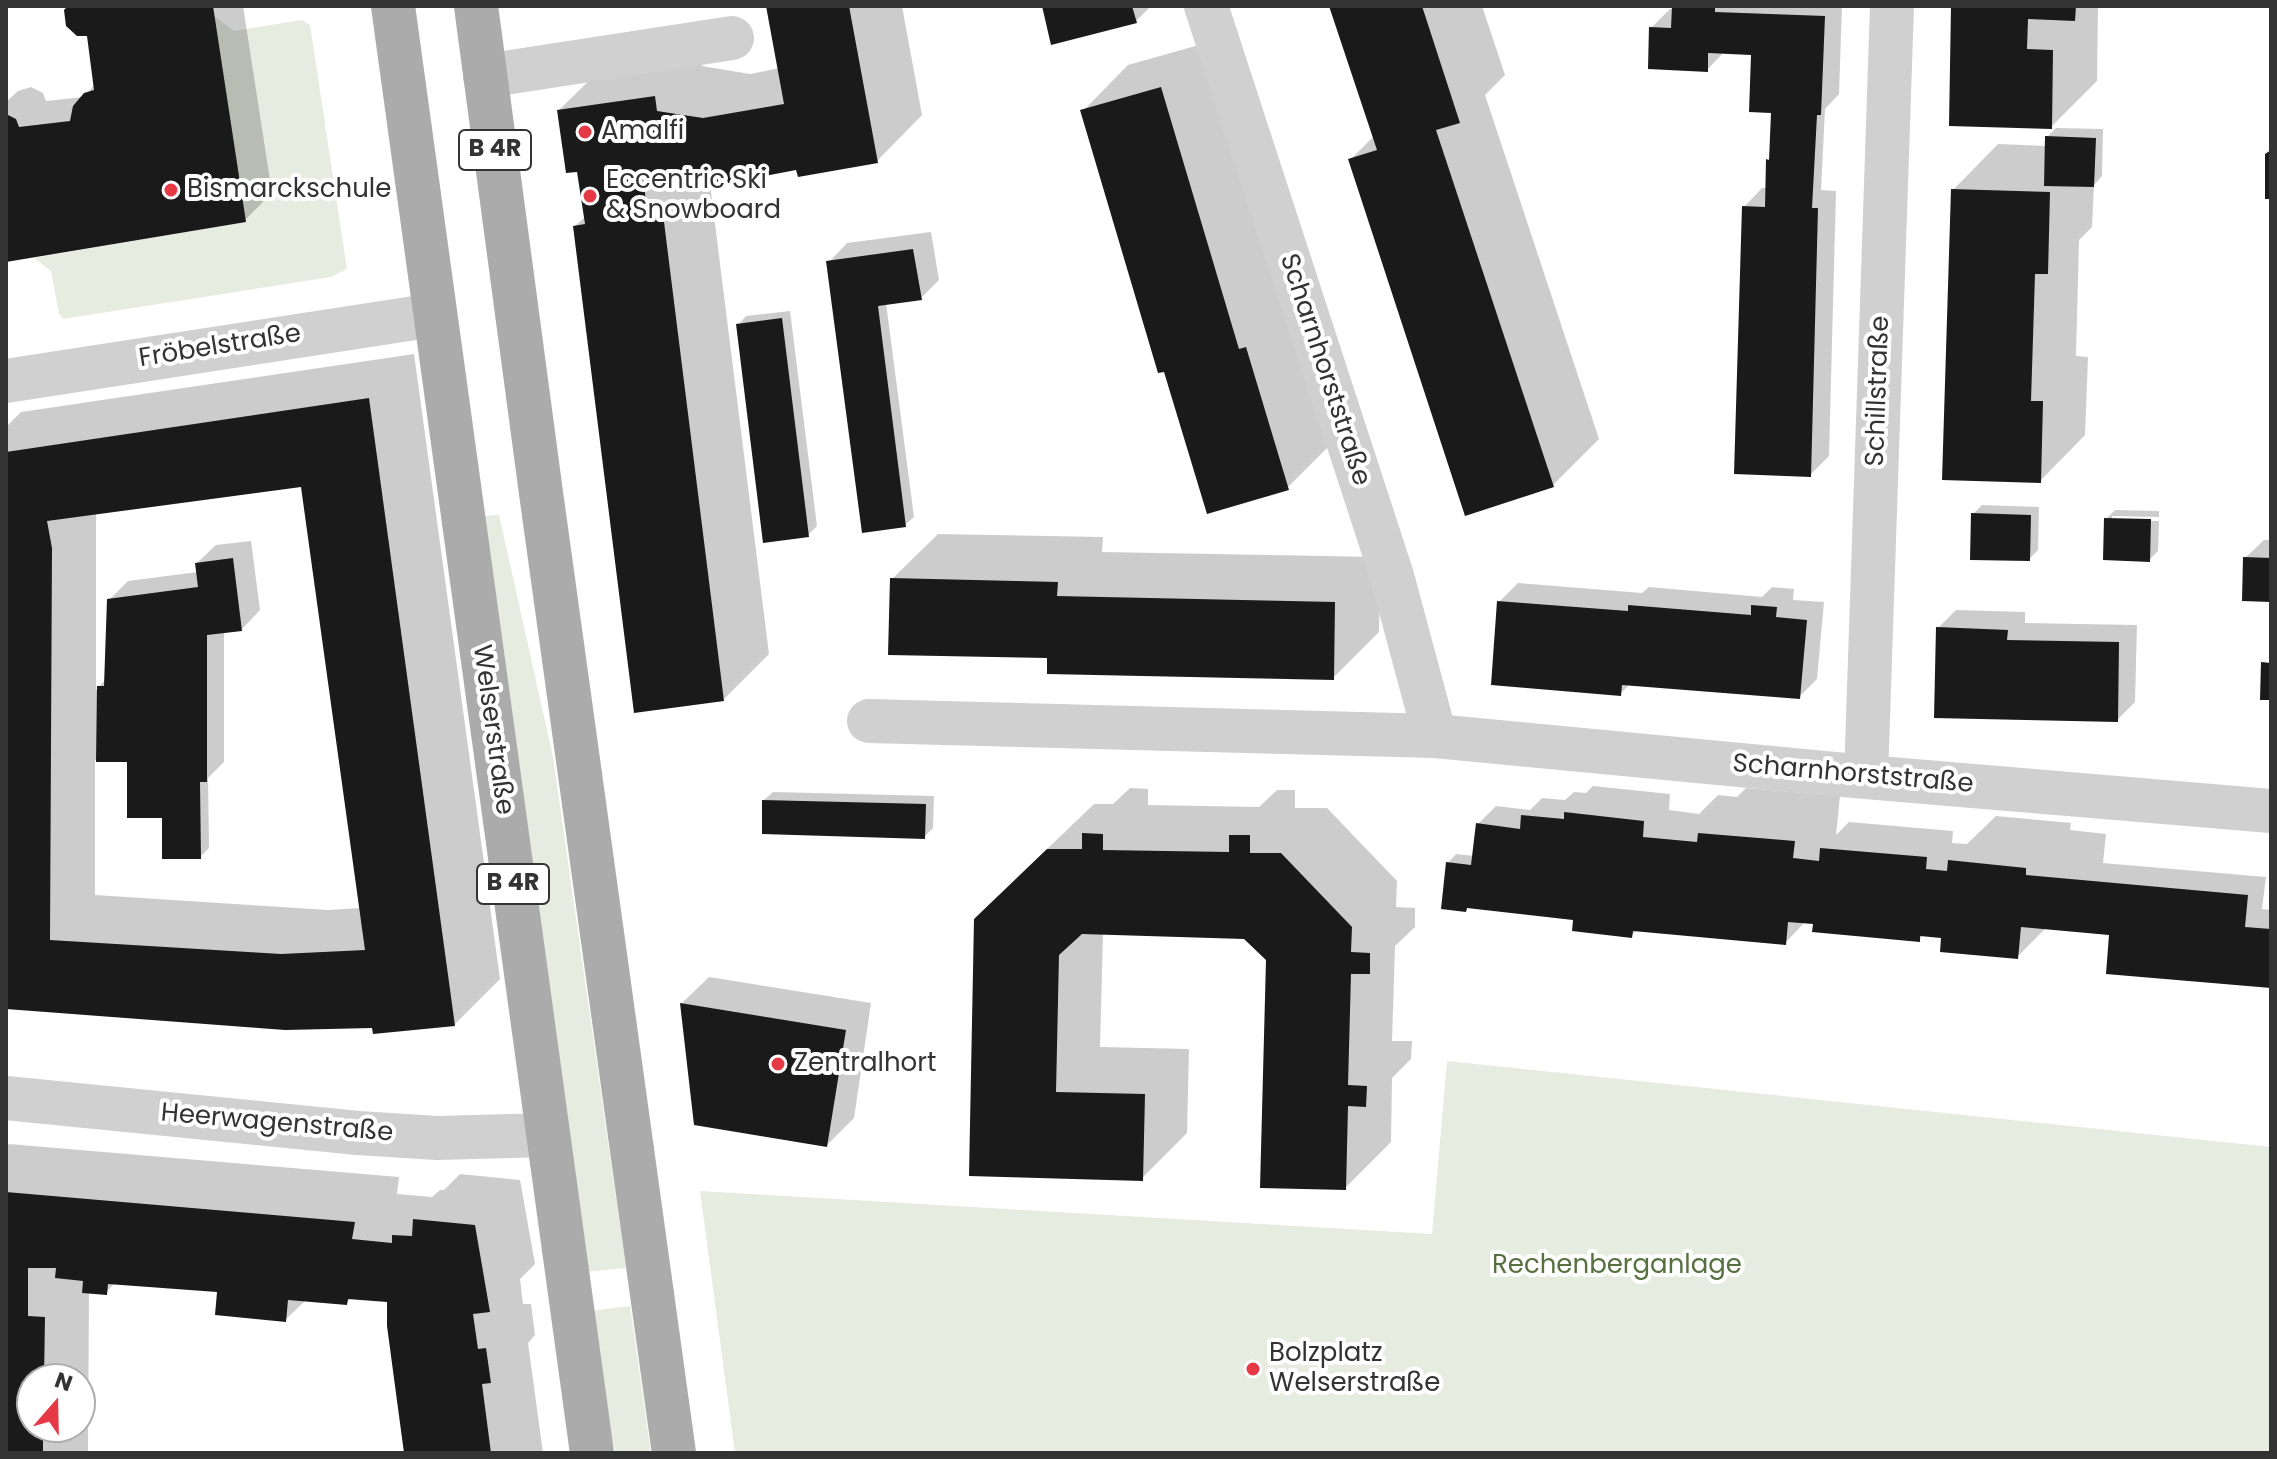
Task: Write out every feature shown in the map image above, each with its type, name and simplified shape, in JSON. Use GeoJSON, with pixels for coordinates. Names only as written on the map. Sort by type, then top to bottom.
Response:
{"type":"FeatureCollection","features":[{"type":"Feature","properties":{"kind":"main road","name":"Welserstraße"},"geometry":{"type":"LineString","coordinates":[[393,6],[592,1453]]}},
{"type":"Feature","properties":{"kind":"main road","name":"B 4R"},"geometry":{"type":"LineString","coordinates":[[476,6],[536,463],[674,1453]]}},
{"type":"Feature","properties":{"kind":"street","name":"Scharnhorststraße"},"geometry":{"type":"LineString","coordinates":[[1206,6],[1397,594],[1435,736]]}},
{"type":"Feature","properties":{"kind":"street","name":"Schillstraße"},"geometry":{"type":"LineString","coordinates":[[1866,777],[1892,6]]}},
{"type":"Feature","properties":{"kind":"street"},"geometry":{"type":"LineString","coordinates":[[485,76],[732,38]]}},
{"type":"Feature","properties":{"kind":"street","name":"Fröbelstraße"},"geometry":{"type":"LineString","coordinates":[[6,381],[434,315]]}},
{"type":"Feature","properties":{"kind":"street","name":"Scharnhorststraße"},"geometry":{"type":"LineString","coordinates":[[869,721],[1435,736],[2271,811]]}},
{"type":"Feature","properties":{"kind":"street","name":"Heerwagenstraße"},"geometry":{"type":"LineString","coordinates":[[6,1098],[358,1133],[437,1138],[548,1135]]}},
{"type":"Feature","properties":{"kind":"green space"},"geometry":{"type":"Polygon","coordinates":[[[214,16],[234,31],[302,20],[310,25],[347,269],[331,277],[63,319],[59,314],[51,271],[34,258],[245,222],[214,16]]]}},
{"type":"Feature","properties":{"kind":"green space"},"geometry":{"type":"Polygon","coordinates":[[[499,515],[553,757],[626,1268],[583,1272],[482,516],[499,515]]]}},
{"type":"Feature","properties":{"kind":"green space","name":"Rechenberganlage"},"geometry":{"type":"Polygon","coordinates":[[[1447,1061],[2271,1147],[2271,1453],[735,1453],[700,1191],[1432,1234],[1447,1061]]]}},
{"type":"Feature","properties":{"kind":"green space"},"geometry":{"type":"Polygon","coordinates":[[[630,1306],[651,1453],[616,1453],[608,1423],[590,1311],[630,1306]]]}},
{"type":"Feature","properties":{"kind":"building"},"geometry":{"type":"Polygon","coordinates":[[[68,6],[213,6],[246,222],[6,262],[6,114],[16,119],[19,127],[70,121],[73,106],[84,93],[94,90],[87,36],[77,36],[66,26],[64,10],[68,6]]]}},
{"type":"Feature","properties":{"kind":"building"},"geometry":{"type":"Polygon","coordinates":[[[766,6],[849,6],[878,163],[798,177],[796,170],[702,188],[642,171],[648,216],[663,214],[724,701],[634,713],[573,226],[585,224],[577,172],[566,173],[557,110],[655,96],[657,111],[703,118],[784,104],[766,6]]]}},
{"type":"Feature","properties":{"kind":"building"},"geometry":{"type":"Polygon","coordinates":[[[1042,6],[1132,6],[1137,23],[1051,45],[1042,6]]]}},
{"type":"Feature","properties":{"kind":"building"},"geometry":{"type":"Polygon","coordinates":[[[1329,6],[1422,6],[1460,123],[1436,130],[1554,487],[1465,516],[1348,159],[1377,150],[1329,6]]]}},
{"type":"Feature","properties":{"kind":"building"},"geometry":{"type":"Polygon","coordinates":[[[1672,6],[1715,6],[1715,12],[1825,16],[1821,115],[1817,115],[1812,208],[1818,208],[1811,477],[1734,474],[1742,206],[1765,207],[1771,113],[1749,112],[1751,55],[1708,53],[1708,72],[1648,69],[1649,27],[1671,28],[1672,6]]]}},
{"type":"Feature","properties":{"kind":"building"},"geometry":{"type":"Polygon","coordinates":[[[1951,6],[2076,6],[2075,21],[2028,19],[2027,49],[2053,50],[2052,129],[1949,126],[1951,6]]]}},
{"type":"Feature","properties":{"kind":"building"},"geometry":{"type":"Polygon","coordinates":[[[1161,87],[1239,349],[1246,347],[1289,490],[1207,514],[1164,372],[1158,373],[1080,110],[1161,87]]]}},
{"type":"Feature","properties":{"kind":"building"},"geometry":{"type":"Polygon","coordinates":[[[2045,136],[2096,138],[2094,187],[2044,186],[2045,136]]]}},
{"type":"Feature","properties":{"kind":"building"},"geometry":{"type":"Polygon","coordinates":[[[2271,150],[2271,199],[2265,199],[2265,154],[2271,150]]]}},
{"type":"Feature","properties":{"kind":"building"},"geometry":{"type":"Polygon","coordinates":[[[1951,189],[2050,192],[2048,274],[2035,274],[2031,401],[2043,401],[2041,483],[1942,480],[1951,189]]]}},
{"type":"Feature","properties":{"kind":"building"},"geometry":{"type":"Polygon","coordinates":[[[913,249],[922,300],[878,306],[906,527],[862,533],[826,261],[913,249]]]}},
{"type":"Feature","properties":{"kind":"building"},"geometry":{"type":"Polygon","coordinates":[[[782,318],[809,537],[763,543],[736,324],[782,318]]]}},
{"type":"Feature","properties":{"kind":"building"},"geometry":{"type":"Polygon","coordinates":[[[369,398],[455,1026],[373,1034],[372,1028],[285,1030],[6,1009],[6,452],[369,398]],[[301,487],[47,521],[52,548],[50,940],[281,954],[365,950],[301,487]]]}},
{"type":"Feature","properties":{"kind":"building"},"geometry":{"type":"Polygon","coordinates":[[[1971,513],[2031,515],[2030,561],[1970,560],[1971,513]]]}},
{"type":"Feature","properties":{"kind":"building"},"geometry":{"type":"Polygon","coordinates":[[[2104,518],[2151,519],[2150,562],[2103,560],[2104,518]]]}},
{"type":"Feature","properties":{"kind":"building"},"geometry":{"type":"Polygon","coordinates":[[[2243,557],[2271,558],[2271,602],[2242,601],[2243,557]]]}},
{"type":"Feature","properties":{"kind":"building"},"geometry":{"type":"Polygon","coordinates":[[[233,558],[242,631],[207,635],[207,782],[200,782],[201,859],[162,859],[162,818],[127,818],[127,762],[96,762],[97,686],[104,686],[107,599],[198,587],[195,563],[233,558]]]}},
{"type":"Feature","properties":{"kind":"building"},"geometry":{"type":"Polygon","coordinates":[[[890,578],[1058,582],[1057,596],[1335,602],[1334,680],[1047,674],[1047,658],[888,655],[890,578]]]}},
{"type":"Feature","properties":{"kind":"building"},"geometry":{"type":"Polygon","coordinates":[[[1497,601],[1628,611],[1628,605],[1751,615],[1751,605],[1777,607],[1776,617],[1807,620],[1800,699],[1622,685],[1621,696],[1491,685],[1497,601]]]}},
{"type":"Feature","properties":{"kind":"building"},"geometry":{"type":"Polygon","coordinates":[[[1936,627],[2008,630],[2007,640],[2119,642],[2118,722],[1934,718],[1936,627]]]}},
{"type":"Feature","properties":{"kind":"building"},"geometry":{"type":"Polygon","coordinates":[[[2261,662],[2271,663],[2271,700],[2260,700],[2261,662]]]}},
{"type":"Feature","properties":{"kind":"building"},"geometry":{"type":"Polygon","coordinates":[[[762,800],[926,804],[925,839],[762,834],[762,800]]]}},
{"type":"Feature","properties":{"kind":"building"},"geometry":{"type":"Polygon","coordinates":[[[1564,812],[1644,821],[1643,837],[1697,842],[1698,833],[1795,841],[1793,858],[1819,861],[1820,848],[1927,857],[1926,869],[1947,871],[1948,860],[2026,868],[2026,875],[2248,895],[2245,927],[2271,929],[2271,988],[2106,974],[2109,935],[2021,927],[2018,959],[1940,952],[1941,938],[1920,936],[1920,942],[1812,932],[1813,924],[1788,922],[1786,945],[1633,931],[1632,938],[1572,931],[1573,920],[1467,908],[1466,912],[1441,909],[1446,862],[1471,865],[1476,823],[1520,829],[1521,815],[1564,819],[1564,812]]]}},
{"type":"Feature","properties":{"kind":"building"},"geometry":{"type":"Polygon","coordinates":[[[1082,833],[1103,834],[1103,850],[1229,852],[1229,835],[1250,835],[1250,853],[1281,853],[1352,927],[1351,952],[1370,953],[1370,974],[1351,974],[1348,1085],[1367,1086],[1366,1107],[1348,1106],[1346,1190],[1260,1188],[1266,960],[1244,939],[1082,934],[1059,955],[1056,1092],[1145,1094],[1143,1181],[969,1176],[974,919],[1047,849],[1082,849],[1082,833]]]}},
{"type":"Feature","properties":{"kind":"building"},"geometry":{"type":"Polygon","coordinates":[[[680,1003],[846,1030],[827,1147],[694,1125],[680,1003]]]}},
{"type":"Feature","properties":{"kind":"building"},"geometry":{"type":"Polygon","coordinates":[[[6,1192],[355,1222],[352,1239],[392,1243],[392,1235],[412,1236],[413,1219],[475,1225],[490,1312],[473,1314],[478,1349],[486,1348],[491,1383],[482,1384],[491,1453],[404,1453],[387,1326],[387,1302],[348,1299],[347,1305],[288,1300],[286,1322],[215,1315],[217,1292],[108,1284],[107,1295],[82,1293],[83,1281],[55,1278],[56,1268],[28,1268],[28,1316],[45,1317],[44,1363],[16,1363],[16,1443],[43,1443],[43,1453],[6,1453],[6,1192]]]}},
{"type":"Feature","properties":{"kind":"place","name":"Amalfi"},"geometry":{"type":"Point","coordinates":[585,132]}},
{"type":"Feature","properties":{"kind":"place","name":"Bismarckschule"},"geometry":{"type":"Point","coordinates":[171,190]}},
{"type":"Feature","properties":{"kind":"place","name":"Eccentric Ski & Snowboard"},"geometry":{"type":"Point","coordinates":[590,196]}},
{"type":"Feature","properties":{"kind":"place","name":"Zentralhort"},"geometry":{"type":"Point","coordinates":[778,1064]}},
{"type":"Feature","properties":{"kind":"place","name":"Bolzplatz Welserstraße"},"geometry":{"type":"Point","coordinates":[1253,1369]}}]}
